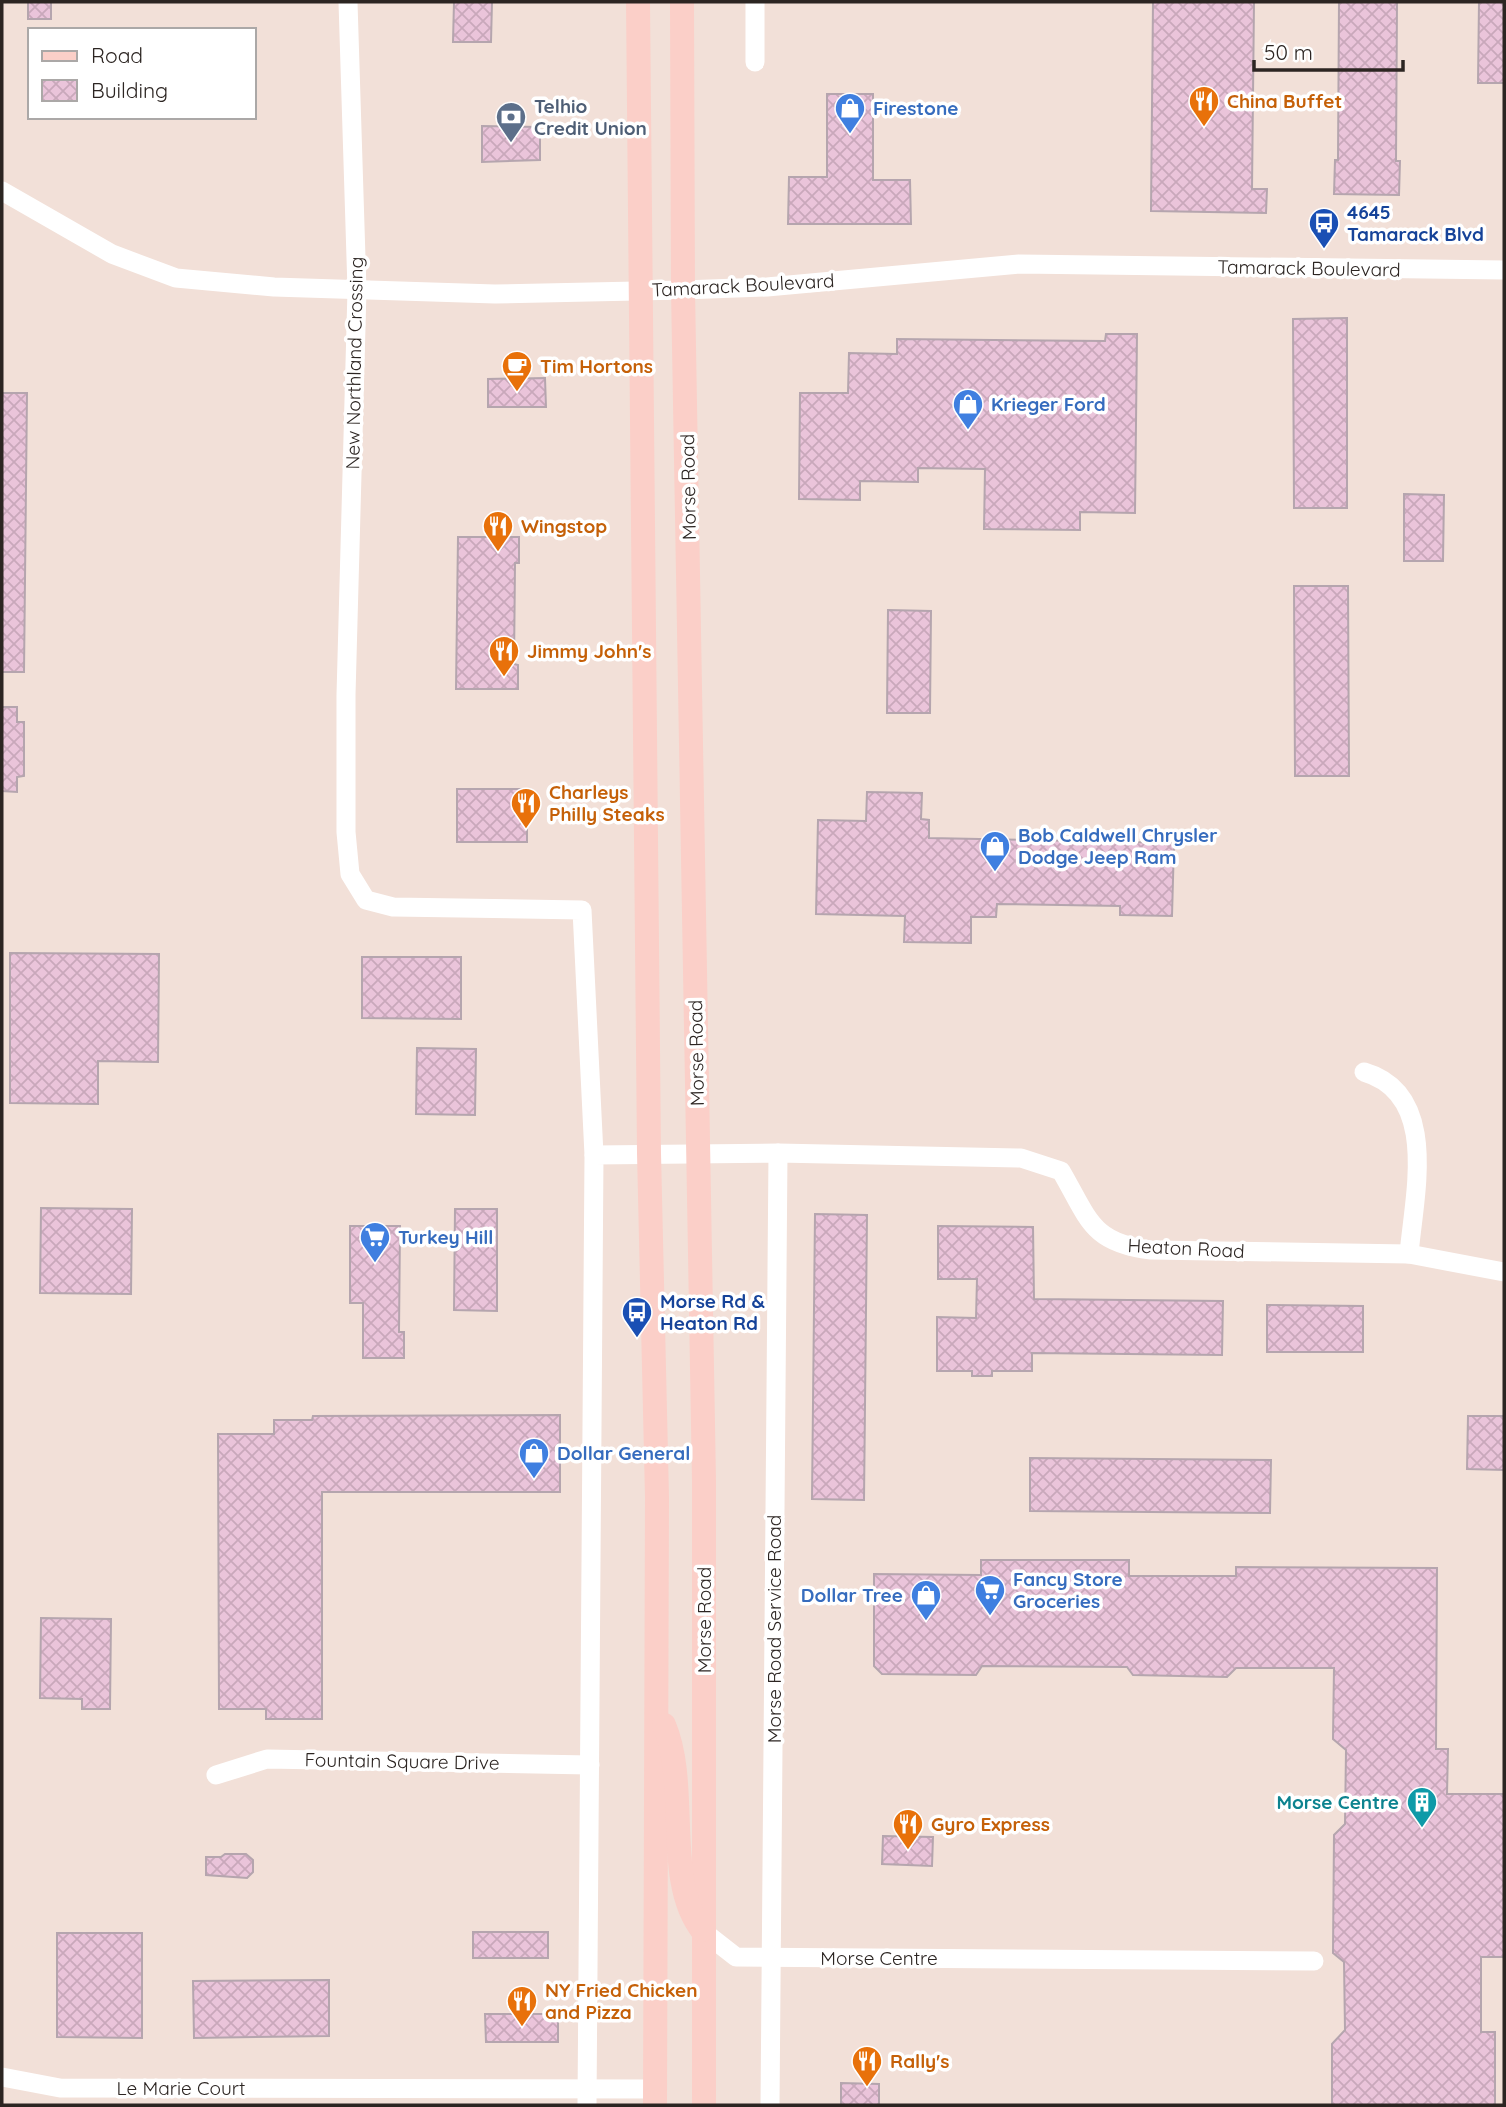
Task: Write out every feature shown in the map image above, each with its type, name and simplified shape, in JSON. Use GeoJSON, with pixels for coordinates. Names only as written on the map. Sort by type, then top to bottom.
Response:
{"type":"FeatureCollection","features":[{"type":"Feature","properties":{"kind":"main road"},"geometry":{"type":"LineString","coordinates":[[638,2],[649,1153],[657,1497],[655,2097]]}},
{"type":"Feature","properties":{"kind":"main road","name":"Morse Road"},"geometry":{"type":"LineString","coordinates":[[682,2],[683,290],[692,660],[697,1155],[704,1481],[704,2105]]}},
{"type":"Feature","properties":{"kind":"main road"},"geometry":{"type":"LineString","coordinates":[[657,1708],[670,1740],[677,1773],[679,1829],[689,1914],[704,1933]]}},
{"type":"Feature","properties":{"kind":"street","name":"New Northland Crossing"},"geometry":{"type":"LineString","coordinates":[[348,2],[357,290],[346,725],[346,832],[350,874],[366,900],[393,907],[582,910],[594,1155]]}},
{"type":"Feature","properties":{"kind":"street"},"geometry":{"type":"LineString","coordinates":[[755,2],[755,62]]}},
{"type":"Feature","properties":{"kind":"street","name":"Tamarack Boulevard"},"geometry":{"type":"LineString","coordinates":[[2,191],[112,254],[176,278],[357,290],[495,294],[767,287],[1019,264],[1504,270]]}},
{"type":"Feature","properties":{"kind":"street"},"geometry":{"type":"LineString","coordinates":[[1364,1072],[1379,1077],[1404,1097],[1416,1127],[1409,1254]]}},
{"type":"Feature","properties":{"kind":"street","name":"Heaton Road"},"geometry":{"type":"LineString","coordinates":[[697,1155],[778,1153],[1021,1158],[1061,1171],[1094,1229],[1120,1246],[1151,1250],[1409,1254],[1504,1272]]}},
{"type":"Feature","properties":{"kind":"street","name":"Morse Road Service Road"},"geometry":{"type":"LineString","coordinates":[[771,2105],[778,1153]]}},
{"type":"Feature","properties":{"kind":"street"},"geometry":{"type":"LineString","coordinates":[[587,2097],[594,1155],[697,1155]]}},
{"type":"Feature","properties":{"kind":"street","name":"Fountain Square Drive"},"geometry":{"type":"LineString","coordinates":[[216,1775],[267,1759],[590,1765]]}},
{"type":"Feature","properties":{"kind":"street","name":"Morse Centre"},"geometry":{"type":"LineString","coordinates":[[704,1933],[736,1957],[1314,1961]]}},
{"type":"Feature","properties":{"kind":"street","name":"Le Marie Court"},"geometry":{"type":"LineString","coordinates":[[2,2077],[60,2088],[655,2097]]}},
{"type":"Feature","properties":{"kind":"building"},"geometry":{"type":"Polygon","coordinates":[[[28,2],[51,2],[51,19],[28,19],[28,2]]]}},
{"type":"Feature","properties":{"kind":"building"},"geometry":{"type":"Polygon","coordinates":[[[454,2],[492,2],[491,42],[453,42],[454,2]]]}},
{"type":"Feature","properties":{"kind":"building"},"geometry":{"type":"Polygon","coordinates":[[[1153,2],[1254,2],[1252,189],[1267,189],[1266,213],[1151,211],[1153,2]]]}},
{"type":"Feature","properties":{"kind":"building"},"geometry":{"type":"Polygon","coordinates":[[[1339,2],[1397,2],[1396,161],[1400,161],[1399,195],[1334,194],[1335,160],[1338,160],[1339,2]]]}},
{"type":"Feature","properties":{"kind":"building"},"geometry":{"type":"Polygon","coordinates":[[[1479,2],[1504,2],[1504,83],[1478,83],[1479,2]]]}},
{"type":"Feature","properties":{"kind":"building","name":"Firestone"},"geometry":{"type":"Polygon","coordinates":[[[827,94],[873,94],[873,180],[910,180],[911,224],[788,224],[789,177],[827,177],[827,94]]]}},
{"type":"Feature","properties":{"kind":"building","name":"Telhio Credit Union"},"geometry":{"type":"Polygon","coordinates":[[[482,126],[540,127],[540,160],[482,162],[482,126]]]}},
{"type":"Feature","properties":{"kind":"building"},"geometry":{"type":"Polygon","coordinates":[[[1347,318],[1347,508],[1294,508],[1293,319],[1347,318]]]}},
{"type":"Feature","properties":{"kind":"building","name":"Krieger Ford"},"geometry":{"type":"Polygon","coordinates":[[[1106,334],[1137,334],[1135,513],[1080,512],[1080,530],[984,529],[985,469],[918,468],[918,482],[860,481],[860,500],[799,499],[800,393],[848,393],[849,353],[897,354],[897,339],[1105,341],[1106,334]]]}},
{"type":"Feature","properties":{"kind":"building","name":"Tim Hortons"},"geometry":{"type":"Polygon","coordinates":[[[545,378],[546,407],[488,407],[488,379],[545,378]]]}},
{"type":"Feature","properties":{"kind":"building"},"geometry":{"type":"Polygon","coordinates":[[[2,393],[27,393],[24,672],[2,672],[2,393]]]}},
{"type":"Feature","properties":{"kind":"building"},"geometry":{"type":"Polygon","coordinates":[[[1404,494],[1444,495],[1443,561],[1404,561],[1404,494]]]}},
{"type":"Feature","properties":{"kind":"building"},"geometry":{"type":"Polygon","coordinates":[[[458,537],[519,537],[519,563],[515,563],[514,664],[518,665],[518,689],[456,689],[458,537]]]}},
{"type":"Feature","properties":{"kind":"building"},"geometry":{"type":"Polygon","coordinates":[[[1294,586],[1348,586],[1349,776],[1295,776],[1294,586]]]}},
{"type":"Feature","properties":{"kind":"building"},"geometry":{"type":"Polygon","coordinates":[[[888,610],[931,611],[930,713],[887,713],[888,610]]]}},
{"type":"Feature","properties":{"kind":"building"},"geometry":{"type":"Polygon","coordinates":[[[2,707],[17,707],[17,722],[24,722],[24,776],[17,777],[17,792],[2,791],[2,707]]]}},
{"type":"Feature","properties":{"kind":"building"},"geometry":{"type":"Polygon","coordinates":[[[457,789],[527,789],[527,842],[457,842],[457,789]]]}},
{"type":"Feature","properties":{"kind":"building","name":"Bob Caldwell Chrysler Dodge Jeep Ram"},"geometry":{"type":"Polygon","coordinates":[[[867,792],[922,793],[921,819],[929,820],[929,838],[1174,843],[1172,916],[1120,915],[1120,906],[997,904],[996,917],[971,917],[971,943],[904,942],[905,916],[816,914],[818,820],[866,821],[867,792]]]}},
{"type":"Feature","properties":{"kind":"building"},"geometry":{"type":"Polygon","coordinates":[[[10,953],[159,954],[158,1062],[98,1061],[98,1104],[10,1103],[10,953]]]}},
{"type":"Feature","properties":{"kind":"building"},"geometry":{"type":"Polygon","coordinates":[[[362,957],[461,957],[461,1019],[362,1018],[362,957]]]}},
{"type":"Feature","properties":{"kind":"building"},"geometry":{"type":"Polygon","coordinates":[[[417,1048],[476,1049],[475,1115],[416,1114],[417,1048]]]}},
{"type":"Feature","properties":{"kind":"building"},"geometry":{"type":"Polygon","coordinates":[[[41,1208],[132,1209],[131,1294],[40,1293],[41,1208]]]}},
{"type":"Feature","properties":{"kind":"building","name":"Turkey Hill"},"geometry":{"type":"Polygon","coordinates":[[[455,1209],[497,1209],[497,1311],[454,1310],[455,1209]]]}},
{"type":"Feature","properties":{"kind":"building"},"geometry":{"type":"Polygon","coordinates":[[[815,1214],[867,1215],[864,1500],[812,1499],[815,1214]]]}},
{"type":"Feature","properties":{"kind":"building","name":"Turkey Hill"},"geometry":{"type":"Polygon","coordinates":[[[350,1226],[400,1226],[399,1332],[404,1332],[404,1358],[363,1358],[363,1303],[350,1303],[350,1226]]]}},
{"type":"Feature","properties":{"kind":"building"},"geometry":{"type":"Polygon","coordinates":[[[938,1226],[1033,1227],[1034,1299],[1223,1301],[1222,1355],[1032,1353],[1032,1371],[992,1371],[992,1376],[972,1376],[972,1371],[937,1371],[937,1317],[976,1318],[977,1279],[938,1279],[938,1226]]]}},
{"type":"Feature","properties":{"kind":"building"},"geometry":{"type":"Polygon","coordinates":[[[1267,1305],[1363,1306],[1363,1352],[1267,1352],[1267,1305]]]}},
{"type":"Feature","properties":{"kind":"building"},"geometry":{"type":"Polygon","coordinates":[[[560,1415],[560,1492],[322,1492],[322,1719],[266,1719],[266,1709],[219,1709],[218,1434],[274,1434],[274,1420],[312,1420],[313,1416],[560,1415]]]}},
{"type":"Feature","properties":{"kind":"building"},"geometry":{"type":"Polygon","coordinates":[[[1468,1416],[1504,1416],[1504,1470],[1467,1469],[1468,1416]]]}},
{"type":"Feature","properties":{"kind":"building"},"geometry":{"type":"Polygon","coordinates":[[[1030,1458],[1271,1460],[1270,1513],[1030,1511],[1030,1458]]]}},
{"type":"Feature","properties":{"kind":"building","name":"Morse Centre"},"geometry":{"type":"Polygon","coordinates":[[[981,1560],[1129,1560],[1129,1576],[1236,1576],[1236,1567],[1437,1568],[1436,1749],[1448,1749],[1447,1794],[1504,1794],[1504,1957],[1481,1957],[1481,2032],[1495,2032],[1495,2105],[1332,2105],[1332,2044],[1345,2030],[1344,1962],[1333,1953],[1334,1835],[1345,1824],[1346,1750],[1333,1739],[1334,1668],[1236,1668],[1227,1677],[1133,1675],[1127,1667],[982,1666],[976,1675],[882,1674],[874,1666],[874,1574],[981,1575],[981,1560]]]}},
{"type":"Feature","properties":{"kind":"building"},"geometry":{"type":"Polygon","coordinates":[[[41,1618],[111,1619],[110,1709],[82,1709],[82,1699],[40,1698],[41,1618]]]}},
{"type":"Feature","properties":{"kind":"building","name":"Gyro Express"},"geometry":{"type":"Polygon","coordinates":[[[883,1836],[933,1837],[932,1866],[882,1864],[883,1836]]]}},
{"type":"Feature","properties":{"kind":"building"},"geometry":{"type":"Polygon","coordinates":[[[225,1854],[246,1854],[253,1860],[253,1872],[247,1878],[206,1875],[206,1857],[221,1857],[225,1854]]]}},
{"type":"Feature","properties":{"kind":"building"},"geometry":{"type":"Polygon","coordinates":[[[473,1932],[548,1932],[548,1958],[473,1958],[473,1932]]]}},
{"type":"Feature","properties":{"kind":"building"},"geometry":{"type":"Polygon","coordinates":[[[57,1933],[142,1933],[142,2038],[57,2037],[57,1933]]]}},
{"type":"Feature","properties":{"kind":"building"},"geometry":{"type":"Polygon","coordinates":[[[329,1980],[329,2036],[194,2038],[193,1981],[329,1980]]]}},
{"type":"Feature","properties":{"kind":"building","name":"NY Fried Chicken and Pizza"},"geometry":{"type":"Polygon","coordinates":[[[485,2014],[558,2014],[558,2042],[486,2042],[485,2014]]]}},
{"type":"Feature","properties":{"kind":"building","name":"Rally's"},"geometry":{"type":"Polygon","coordinates":[[[841,2083],[879,2084],[879,2105],[841,2105],[841,2083]]]}},
{"type":"Feature","properties":{"kind":"place","name":"China Buffet"},"geometry":{"type":"Point","coordinates":[1204,128]}},
{"type":"Feature","properties":{"kind":"place","name":"Firestone"},"geometry":{"type":"Point","coordinates":[850,135]}},
{"type":"Feature","properties":{"kind":"place","name":"Telhio Credit Union"},"geometry":{"type":"Point","coordinates":[511,144]}},
{"type":"Feature","properties":{"kind":"place","name":"4645 Tamarack Blvd"},"geometry":{"type":"Point","coordinates":[1324,250]}},
{"type":"Feature","properties":{"kind":"place","name":"Tim Hortons"},"geometry":{"type":"Point","coordinates":[517,393]}},
{"type":"Feature","properties":{"kind":"place","name":"Krieger Ford"},"geometry":{"type":"Point","coordinates":[968,431]}},
{"type":"Feature","properties":{"kind":"place","name":"Wingstop"},"geometry":{"type":"Point","coordinates":[498,553]}},
{"type":"Feature","properties":{"kind":"place","name":"Jimmy John's"},"geometry":{"type":"Point","coordinates":[504,678]}},
{"type":"Feature","properties":{"kind":"place","name":"Charleys Philly Steaks"},"geometry":{"type":"Point","coordinates":[526,830]}},
{"type":"Feature","properties":{"kind":"place","name":"Bob Caldwell Chrysler Dodge Jeep Ram"},"geometry":{"type":"Point","coordinates":[995,873]}},
{"type":"Feature","properties":{"kind":"place","name":"Turkey Hill"},"geometry":{"type":"Point","coordinates":[375,1264]}},
{"type":"Feature","properties":{"kind":"place","name":"Morse Rd & Heaton Rd"},"geometry":{"type":"Point","coordinates":[637,1339]}},
{"type":"Feature","properties":{"kind":"place","name":"Dollar General"},"geometry":{"type":"Point","coordinates":[534,1480]}},
{"type":"Feature","properties":{"kind":"place","name":"Fancy Store Groceries"},"geometry":{"type":"Point","coordinates":[990,1617]}},
{"type":"Feature","properties":{"kind":"place","name":"Dollar Tree"},"geometry":{"type":"Point","coordinates":[926,1622]}},
{"type":"Feature","properties":{"kind":"place","name":"Morse Centre"},"geometry":{"type":"Point","coordinates":[1422,1829]}},
{"type":"Feature","properties":{"kind":"place","name":"Gyro Express"},"geometry":{"type":"Point","coordinates":[908,1851]}},
{"type":"Feature","properties":{"kind":"place","name":"NY Fried Chicken and Pizza"},"geometry":{"type":"Point","coordinates":[522,2028]}},
{"type":"Feature","properties":{"kind":"place","name":"Rally's"},"geometry":{"type":"Point","coordinates":[867,2088]}}]}
